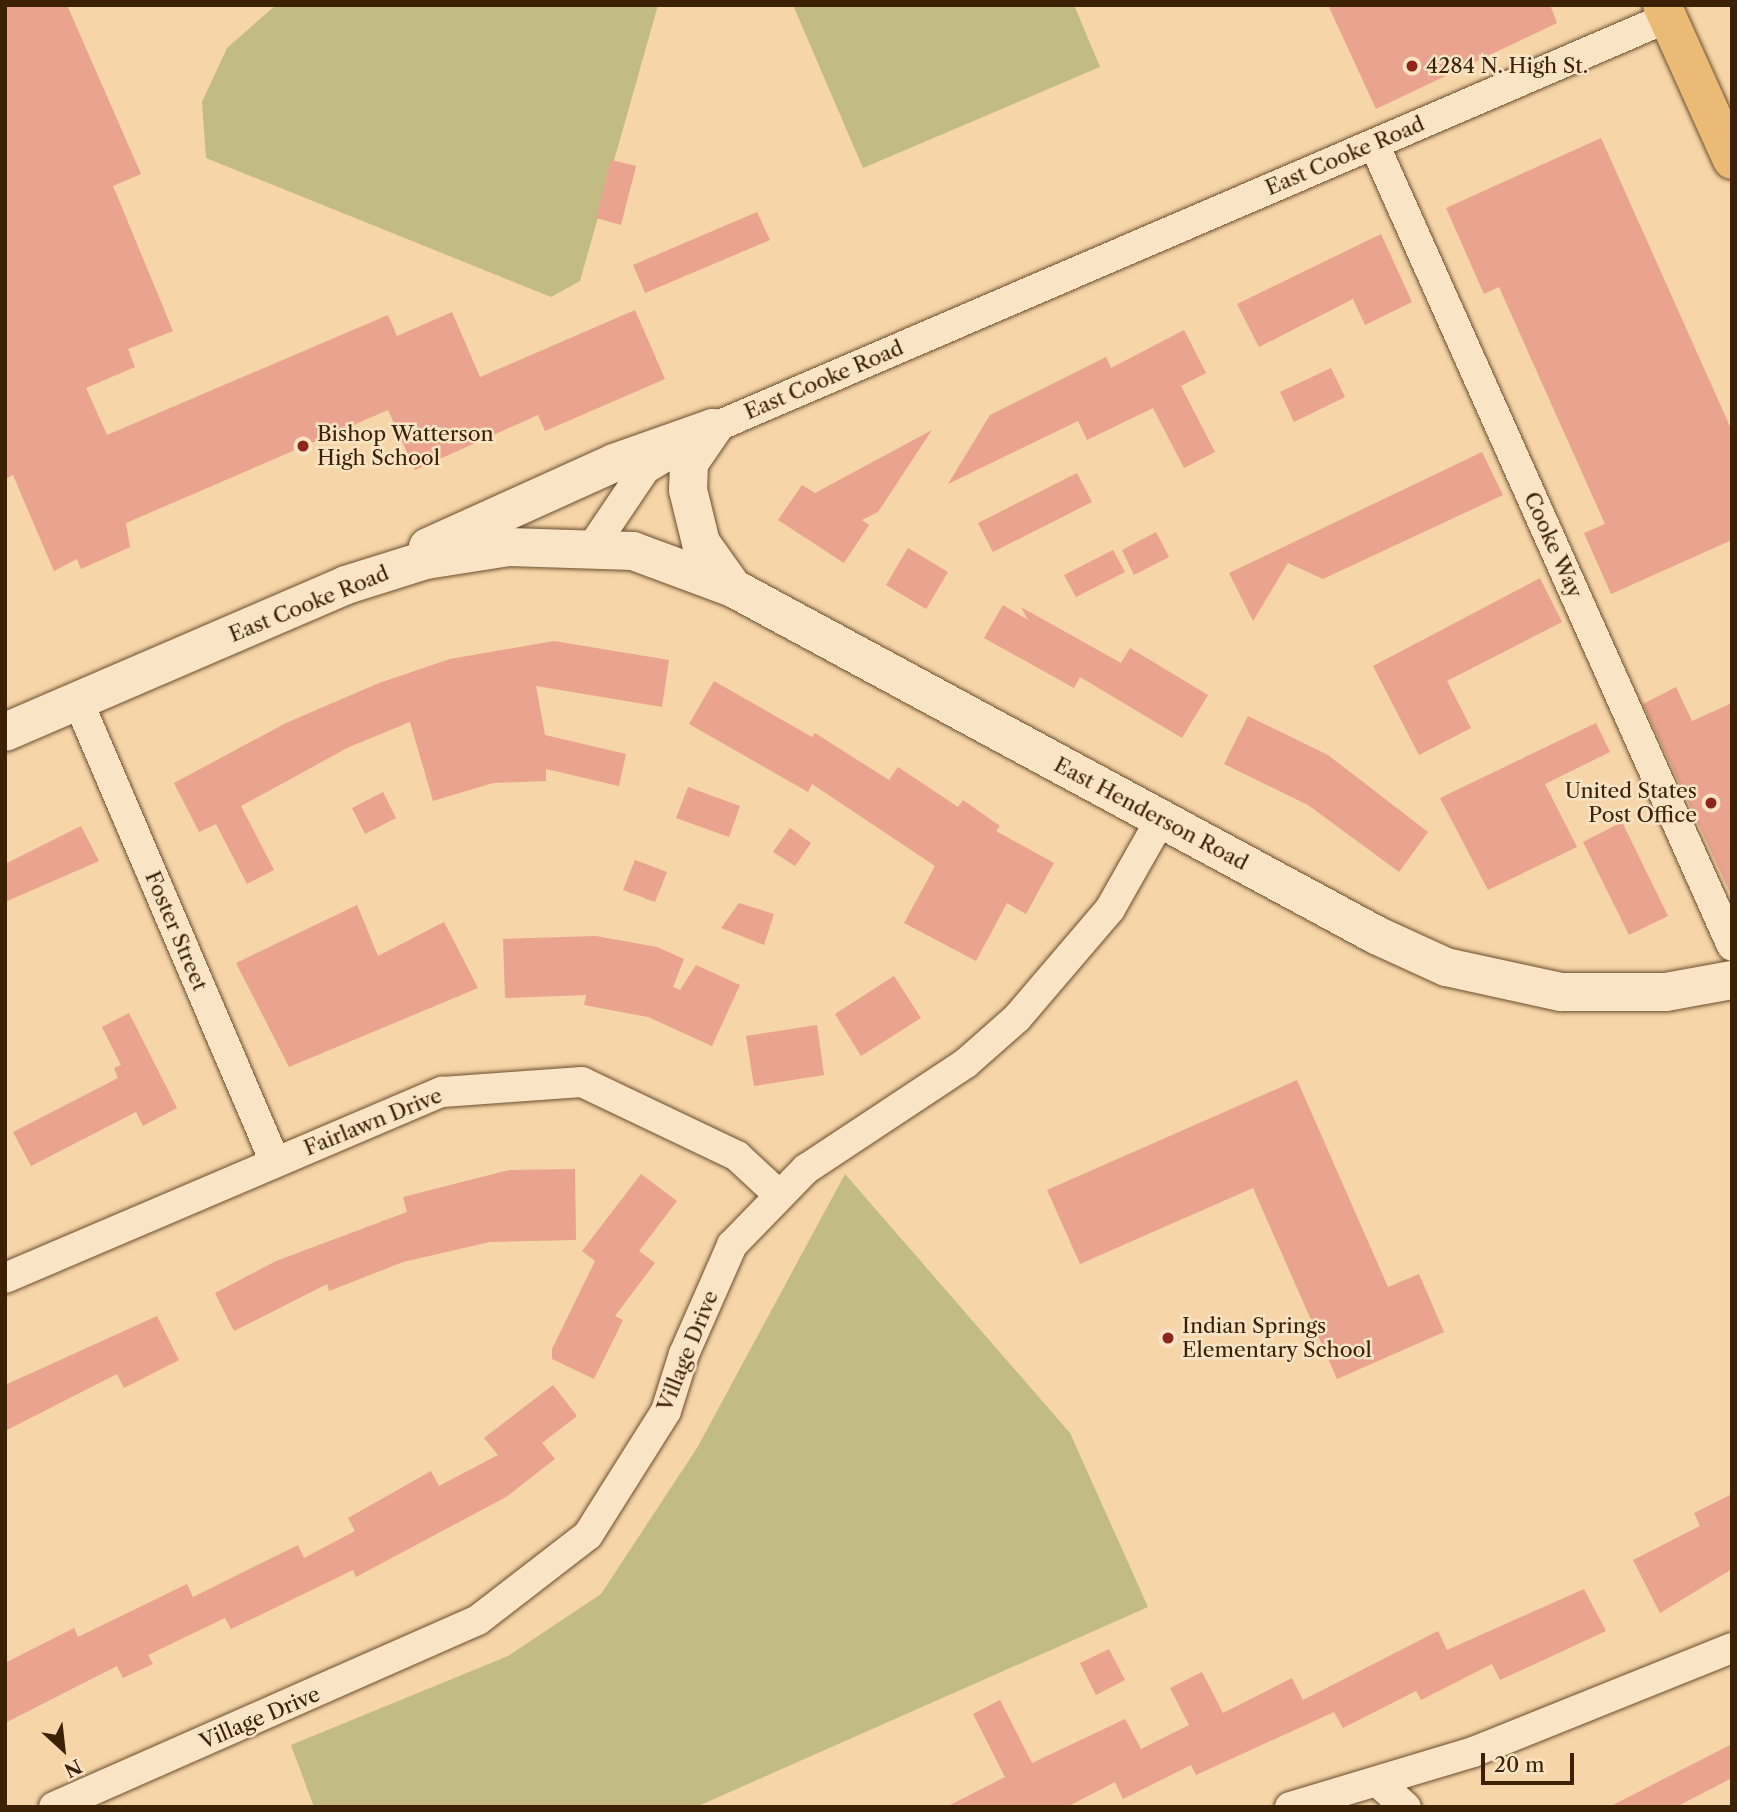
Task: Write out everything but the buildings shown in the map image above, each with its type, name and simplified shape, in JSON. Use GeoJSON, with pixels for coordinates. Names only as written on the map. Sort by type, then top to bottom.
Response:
{"type":"FeatureCollection","features":[{"type":"Feature","properties":{"kind":"main road"},"geometry":{"type":"LineString","coordinates":[[1665,11],[1732,160]]}},
{"type":"Feature","properties":{"kind":"main road"},"geometry":{"type":"LineString","coordinates":[[346,585],[550,490],[713,428]]}},
{"type":"Feature","properties":{"kind":"main road"},"geometry":{"type":"LineString","coordinates":[[713,428],[689,463],[688,490],[701,543],[733,588]]}},
{"type":"Feature","properties":{"kind":"main road","name":"East Cooke Road"},"geometry":{"type":"LineString","coordinates":[[5,732],[346,585],[426,560],[509,547],[593,546]]}},
{"type":"Feature","properties":{"kind":"main road","name":"East Henderson Road"},"geometry":{"type":"LineString","coordinates":[[593,546],[666,560],[733,588],[1376,935],[1446,967],[1497,982],[1561,992],[1619,993],[1732,980]]}},
{"type":"Feature","properties":{"kind":"street","name":"East Cooke Road"},"geometry":{"type":"LineString","coordinates":[[593,546],[645,469],[713,428],[1374,144],[1665,11]]}},
{"type":"Feature","properties":{"kind":"street","name":"Cooke Way"},"geometry":{"type":"LineString","coordinates":[[1374,144],[1732,946]]}},
{"type":"Feature","properties":{"kind":"street","name":"Foster Street"},"geometry":{"type":"LineString","coordinates":[[78,701],[275,1162]]}},
{"type":"Feature","properties":{"kind":"street","name":"Village Drive"},"geometry":{"type":"LineString","coordinates":[[54,1807],[478,1620],[589,1535],[666,1411],[684,1354],[733,1245],[777,1194],[966,1063],[1017,1018],[1110,909],[1161,819]]}},
{"type":"Feature","properties":{"kind":"street","name":"Fairlawn Drive"},"geometry":{"type":"LineString","coordinates":[[5,1278],[442,1092],[582,1082],[737,1156],[777,1194]]}},
{"type":"Feature","properties":{"kind":"street"},"geometry":{"type":"LineString","coordinates":[[1290,1807],[1379,1783],[1534,1729],[1732,1648]]}},
{"type":"Feature","properties":{"kind":"street"},"geometry":{"type":"LineString","coordinates":[[1379,1783],[1406,1807]]}},
{"type":"Feature","properties":{"kind":"shaded area"},"geometry":{"type":"Polygon","coordinates":[[[276,5],[658,5],[580,281],[551,297],[206,158],[202,102],[227,48],[276,5]]]}},
{"type":"Feature","properties":{"kind":"shaded area"},"geometry":{"type":"Polygon","coordinates":[[[793,5],[1074,5],[1100,67],[863,168],[793,5]]]}},
{"type":"Feature","properties":{"kind":"shaded area"},"geometry":{"type":"Polygon","coordinates":[[[845,1174],[1070,1433],[1148,1607],[696,1807],[314,1807],[291,1745],[508,1656],[601,1594],[697,1448],[845,1174]]]}},
{"type":"Feature","properties":{"kind":"place","name":"4284 N. High St."},"geometry":{"type":"Point","coordinates":[1412,66]}},
{"type":"Feature","properties":{"kind":"place","name":"Bishop Watterson High School"},"geometry":{"type":"Point","coordinates":[303,446]}},
{"type":"Feature","properties":{"kind":"place","name":"United States Post Office"},"geometry":{"type":"Point","coordinates":[1711,803]}},
{"type":"Feature","properties":{"kind":"place","name":"Indian Springs Elementary School"},"geometry":{"type":"Point","coordinates":[1168,1338]}}]}
